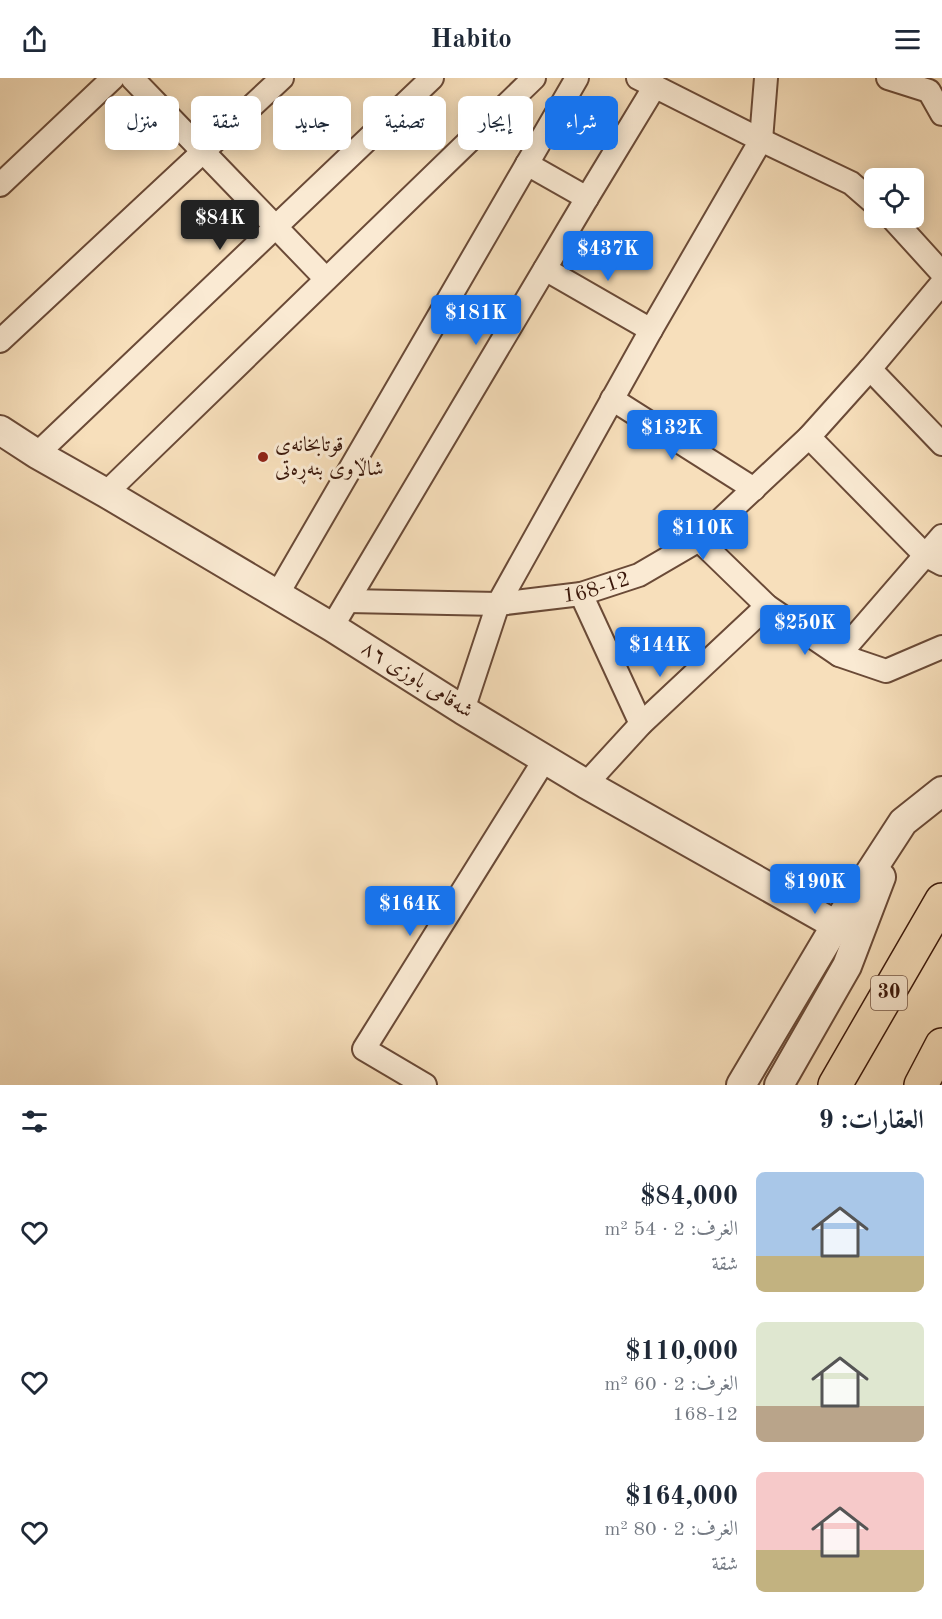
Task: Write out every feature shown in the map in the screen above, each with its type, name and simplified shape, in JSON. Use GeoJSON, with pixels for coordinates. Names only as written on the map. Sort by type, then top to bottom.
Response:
{"type":"FeatureCollection","features":[{"type":"Feature","properties":{"kind":"main road","name":"30"},"geometry":{"type":"LineString","coordinates":[[835,1085],[942,900]]}},
{"type":"Feature","properties":{"kind":"main road"},"geometry":{"type":"LineString","coordinates":[[921,1085],[942,1045]]}},
{"type":"Feature","properties":{"kind":"street"},"geometry":{"type":"LineString","coordinates":[[0,185],[113,78]]}},
{"type":"Feature","properties":{"kind":"street"},"geometry":{"type":"LineString","coordinates":[[132,78],[327,279]]}},
{"type":"Feature","properties":{"kind":"street"},"geometry":{"type":"LineString","coordinates":[[0,341],[282,78]]}},
{"type":"Feature","properties":{"kind":"street"},"geometry":{"type":"LineString","coordinates":[[37,454],[432,78]]}},
{"type":"Feature","properties":{"kind":"street"},"geometry":{"type":"LineString","coordinates":[[106,493],[534,78]]}},
{"type":"Feature","properties":{"kind":"street"},"geometry":{"type":"LineString","coordinates":[[278,595],[577,78]]}},
{"type":"Feature","properties":{"kind":"street"},"geometry":{"type":"LineString","coordinates":[[463,710],[498,604],[651,330],[761,140],[766,78]]}},
{"type":"Feature","properties":{"kind":"street"},"geometry":{"type":"LineString","coordinates":[[888,78],[930,91],[942,114]]}},
{"type":"Feature","properties":{"kind":"street"},"geometry":{"type":"LineString","coordinates":[[332,627],[586,198],[646,82],[851,183],[864,194]]}},
{"type":"Feature","properties":{"kind":"street"},"geometry":{"type":"LineString","coordinates":[[527,164],[586,198]]}},
{"type":"Feature","properties":{"kind":"street"},"geometry":{"type":"LineString","coordinates":[[901,228],[942,273]]}},
{"type":"Feature","properties":{"kind":"street"},"geometry":{"type":"LineString","coordinates":[[545,268],[651,330]]}},
{"type":"Feature","properties":{"kind":"street","name":"168-12"},"geometry":{"type":"LineString","coordinates":[[348,601],[498,604],[581,594],[639,574],[699,540],[809,437],[942,283]]}},
{"type":"Feature","properties":{"kind":"street"},"geometry":{"type":"LineString","coordinates":[[870,369],[942,444]]}},
{"type":"Feature","properties":{"kind":"street"},"geometry":{"type":"LineString","coordinates":[[612,399],[754,489]]}},
{"type":"Feature","properties":{"kind":"street","name":"شەقامی باوزی ٨٦"},"geometry":{"type":"LineString","coordinates":[[0,430],[332,627],[586,784],[836,925]]}},
{"type":"Feature","properties":{"kind":"street"},"geometry":{"type":"LineString","coordinates":[[809,437],[934,559]]}},
{"type":"Feature","properties":{"kind":"street"},"geometry":{"type":"LineString","coordinates":[[839,655],[934,559],[942,536]]}},
{"type":"Feature","properties":{"kind":"street"},"geometry":{"type":"LineString","coordinates":[[699,540],[767,606],[839,655],[885,671],[942,648]]}},
{"type":"Feature","properties":{"kind":"street"},"geometry":{"type":"LineString","coordinates":[[581,594],[641,724]]}},
{"type":"Feature","properties":{"kind":"street"},"geometry":{"type":"LineString","coordinates":[[586,784],[641,724],[767,606]]}},
{"type":"Feature","properties":{"kind":"street"},"geometry":{"type":"LineString","coordinates":[[425,1085],[364,1049],[546,759]]}},
{"type":"Feature","properties":{"kind":"street"},"geometry":{"type":"LineString","coordinates":[[741,1085],[836,925],[903,822],[942,791]]}},
{"type":"Feature","properties":{"kind":"street"},"geometry":{"type":"LineString","coordinates":[[779,1085],[847,966],[903,822]]}},
{"type":"Feature","properties":{"kind":"place","name":"قوتابخانەی شاڵاوی بنەڕەتی"},"geometry":{"type":"Point","coordinates":[263,457]}}]}
